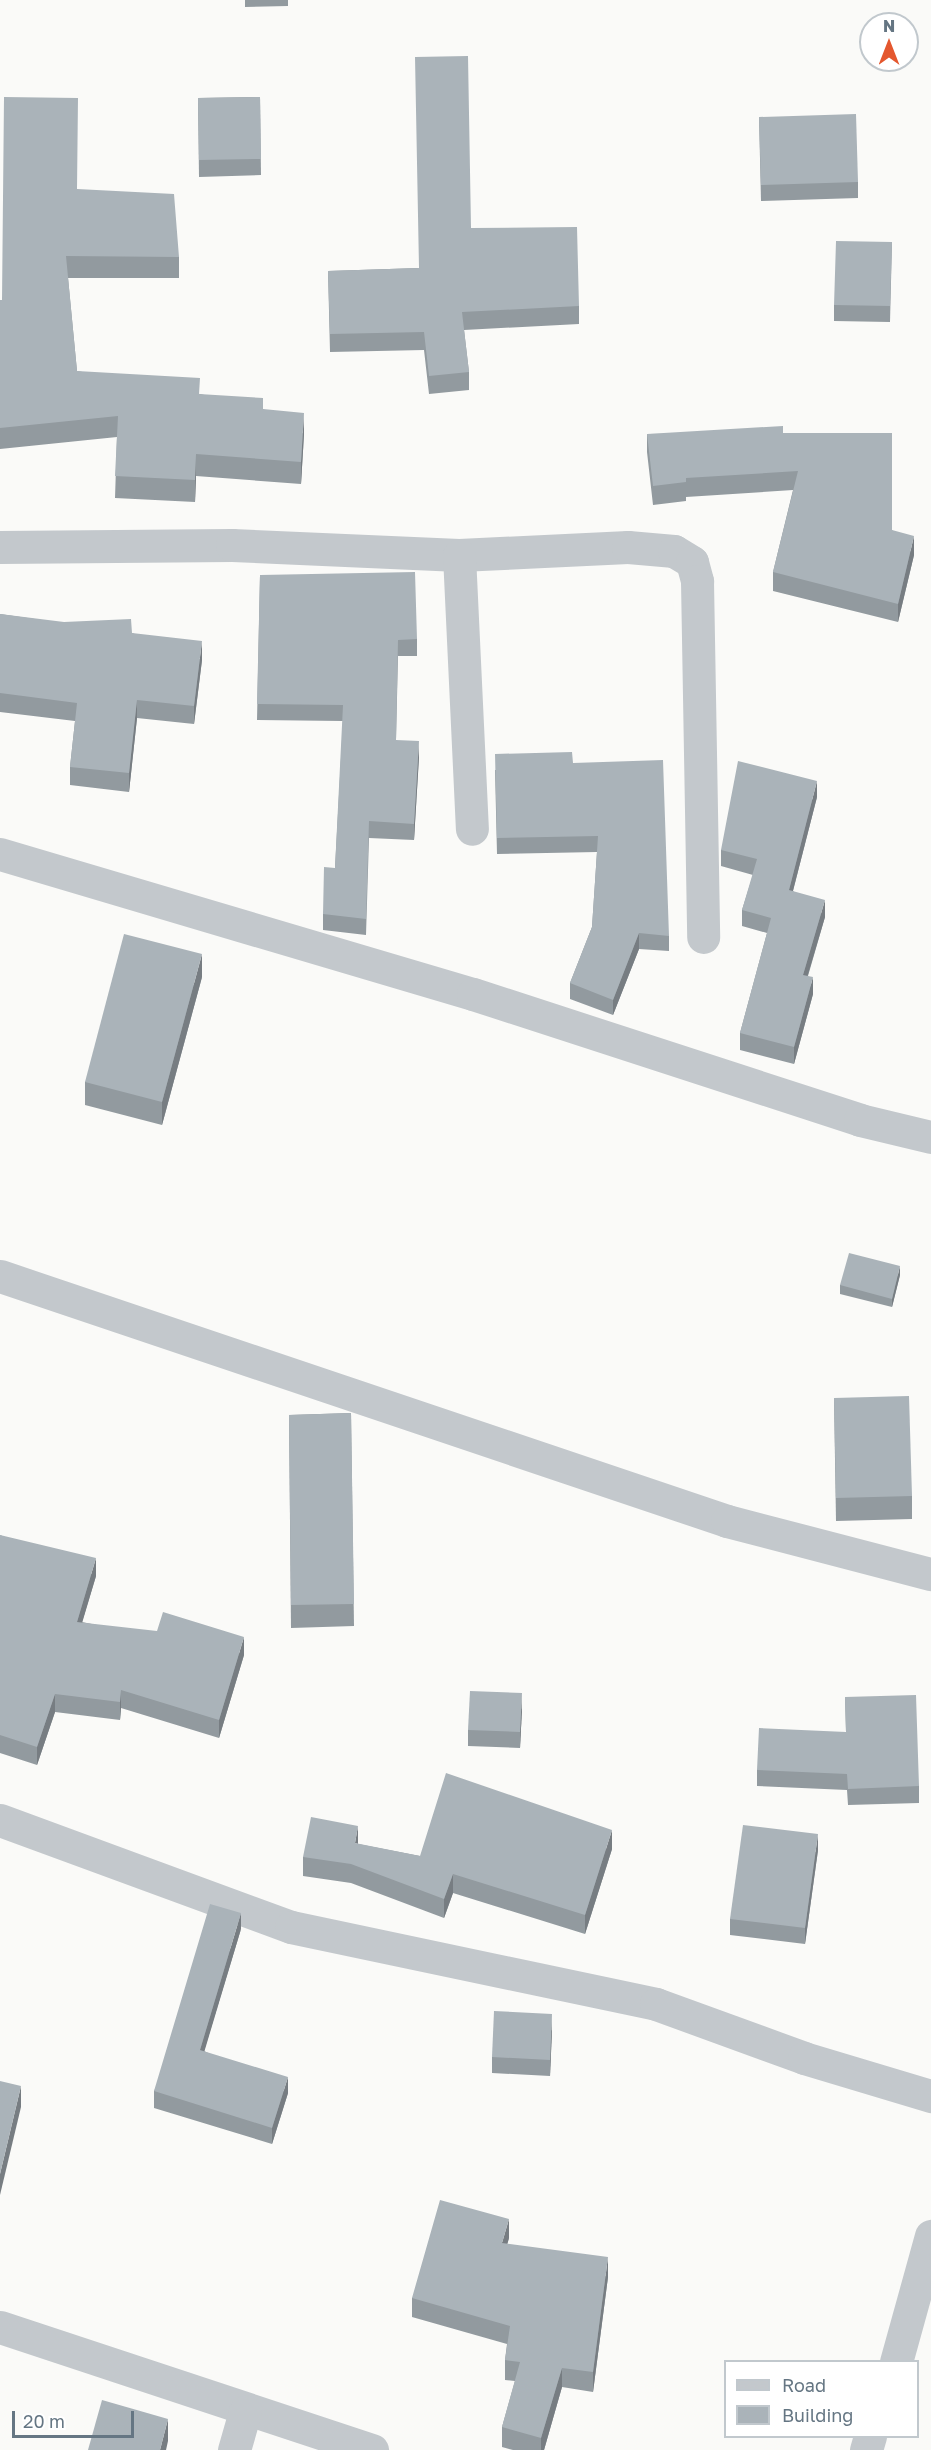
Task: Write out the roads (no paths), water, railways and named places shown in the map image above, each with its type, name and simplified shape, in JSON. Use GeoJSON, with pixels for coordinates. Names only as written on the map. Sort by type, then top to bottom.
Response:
{"type":"FeatureCollection","features":[{"type":"Feature","properties":{"kind":"street"},"geometry":{"type":"LineString","coordinates":[[0,548],[232,545],[459,555],[628,547],[674,551],[692,562],[697,581],[703,937]]}},
{"type":"Feature","properties":{"kind":"street"},"geometry":{"type":"LineString","coordinates":[[459,555],[472,829]]}},
{"type":"Feature","properties":{"kind":"street"},"geometry":{"type":"LineString","coordinates":[[0,854],[473,994],[861,1120],[931,1137]]}},
{"type":"Feature","properties":{"kind":"street"},"geometry":{"type":"LineString","coordinates":[[0,1276],[727,1521],[931,1574]]}},
{"type":"Feature","properties":{"kind":"street"},"geometry":{"type":"LineString","coordinates":[[0,1820],[291,1927],[656,2004],[804,2058],[931,2096]]}},
{"type":"Feature","properties":{"kind":"street"},"geometry":{"type":"LineString","coordinates":[[897,2360],[921,2321],[931,2236]]}},
{"type":"Feature","properties":{"kind":"street"},"geometry":{"type":"LineString","coordinates":[[0,2327],[245,2412],[372,2450]]}},
{"type":"Feature","properties":{"kind":"street"},"geometry":{"type":"LineString","coordinates":[[234,2450],[245,2412]]}}]}
